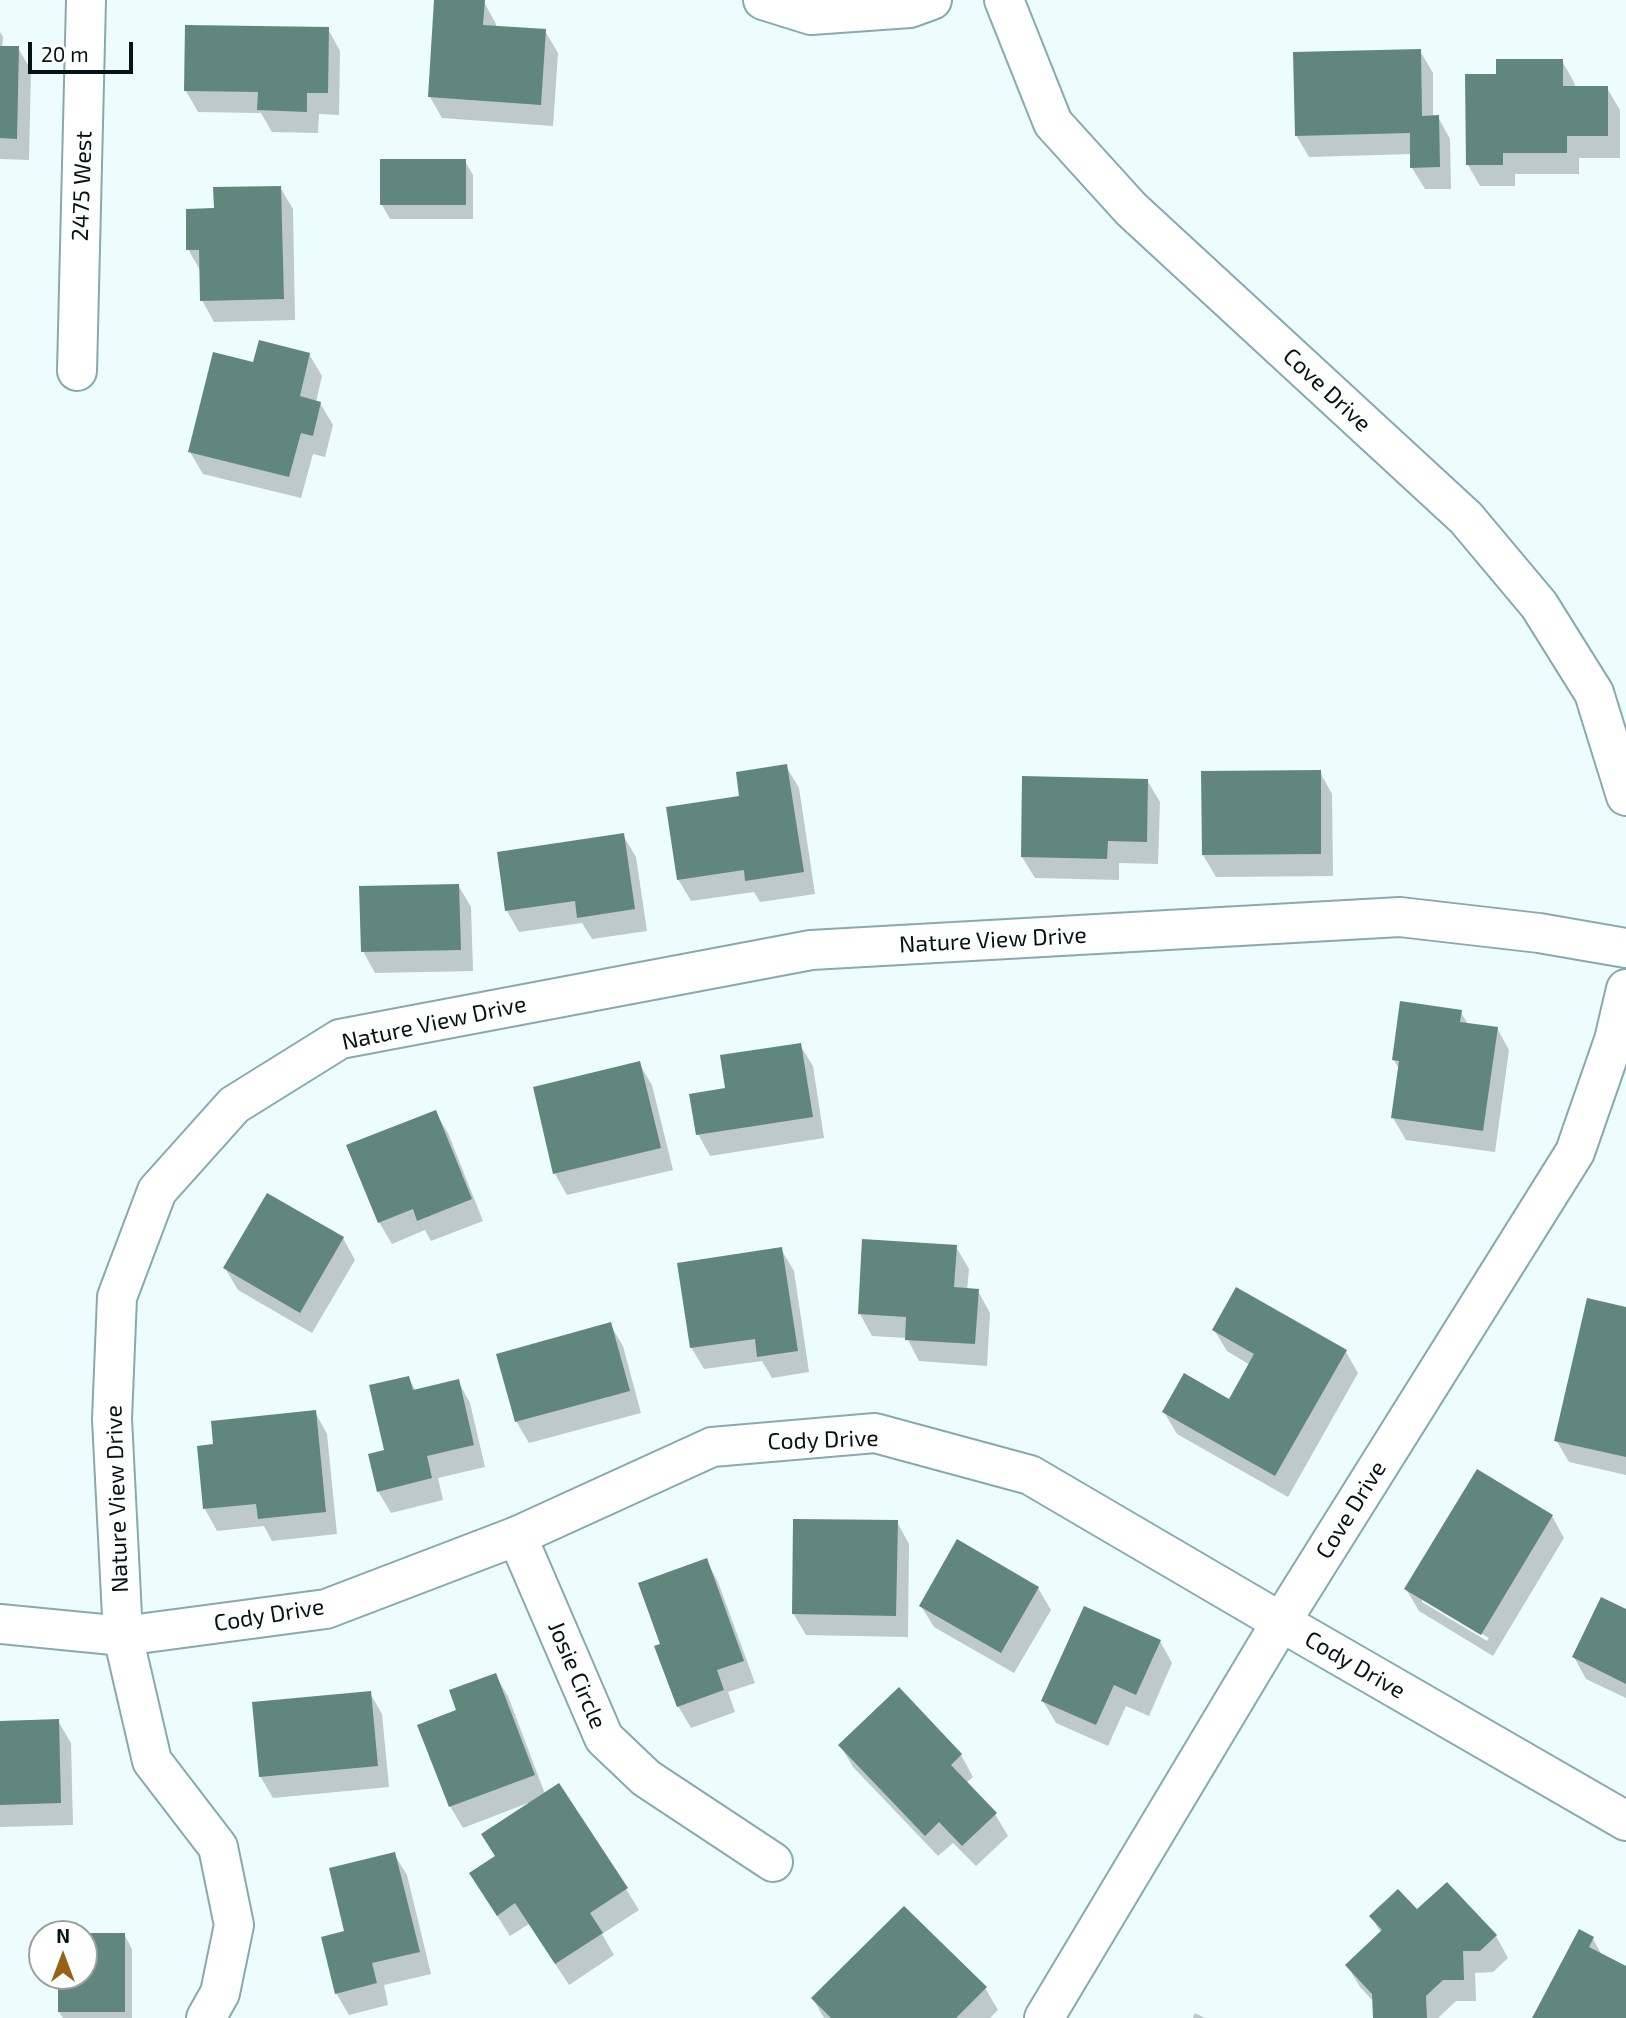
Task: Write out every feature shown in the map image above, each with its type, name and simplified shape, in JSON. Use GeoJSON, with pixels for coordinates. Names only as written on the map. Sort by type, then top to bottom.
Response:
{"type":"FeatureCollection","features":[{"type":"Feature","properties":{"kind":"street","name":"2475 West"},"geometry":{"type":"LineString","coordinates":[[77,371],[86,0]]}},
{"type":"Feature","properties":{"kind":"street"},"geometry":{"type":"LineString","coordinates":[[763,0],[811,15],[910,8],[932,0]]}},
{"type":"Feature","properties":{"kind":"street","name":"Cove Drive"},"geometry":{"type":"LineString","coordinates":[[1004,0],[1053,123],[1131,209],[1466,518],[1539,605],[1594,693],[1626,796]]}},
{"type":"Feature","properties":{"kind":"street","name":"Nature View Drive"},"geometry":{"type":"LineString","coordinates":[[206,2018],[220,1993],[234,1925],[218,1847],[152,1761],[123,1636],[112,1419],[117,1297],[157,1191],[234,1105],[340,1039],[811,950],[1399,917],[1539,933],[1626,948]]}},
{"type":"Feature","properties":{"kind":"street","name":"Cove Drive"},"geometry":{"type":"LineString","coordinates":[[1044,2018],[1280,1622],[1575,1152],[1614,1040],[1626,989]]}},
{"type":"Feature","properties":{"kind":"street","name":"Cody Drive"},"geometry":{"type":"LineString","coordinates":[[0,1624],[123,1636],[326,1609],[517,1536],[712,1447],[875,1433],[1030,1475],[1626,1821]]}},
{"type":"Feature","properties":{"kind":"street","name":"Josie Circle"},"geometry":{"type":"LineString","coordinates":[[517,1536],[604,1738],[646,1778],[773,1861]]}},
{"type":"Feature","properties":{"kind":"building"},"geometry":{"type":"Polygon","coordinates":[[[434,0],[485,0],[483,25],[546,29],[541,105],[428,97],[434,0]]]}},
{"type":"Feature","properties":{"kind":"building"},"geometry":{"type":"Polygon","coordinates":[[[185,25],[329,27],[328,93],[307,93],[307,112],[257,110],[258,92],[184,91],[185,25]]]}},
{"type":"Feature","properties":{"kind":"building"},"geometry":{"type":"Polygon","coordinates":[[[0,46],[19,46],[17,139],[0,138],[0,46]]]}},
{"type":"Feature","properties":{"kind":"building"},"geometry":{"type":"Polygon","coordinates":[[[1421,49],[1422,116],[1439,115],[1440,167],[1410,168],[1410,133],[1295,136],[1293,52],[1421,49]]]}},
{"type":"Feature","properties":{"kind":"building"},"geometry":{"type":"Polygon","coordinates":[[[1496,59],[1563,59],[1563,86],[1608,86],[1608,136],[1567,136],[1567,153],[1503,153],[1503,165],[1466,165],[1465,74],[1496,74],[1496,59]]]}},
{"type":"Feature","properties":{"kind":"building"},"geometry":{"type":"Polygon","coordinates":[[[380,159],[466,159],[466,205],[380,205],[380,159]]]}},
{"type":"Feature","properties":{"kind":"building"},"geometry":{"type":"Polygon","coordinates":[[[281,186],[284,299],[200,301],[199,250],[186,250],[186,209],[214,208],[213,187],[281,186]]]}},
{"type":"Feature","properties":{"kind":"building"},"geometry":{"type":"Polygon","coordinates":[[[259,340],[310,353],[300,396],[321,402],[313,436],[301,433],[289,477],[188,452],[213,352],[253,362],[259,340]]]}},
{"type":"Feature","properties":{"kind":"building"},"geometry":{"type":"Polygon","coordinates":[[[787,764],[804,872],[745,881],[744,870],[677,880],[666,807],[739,796],[736,772],[787,764]]]}},
{"type":"Feature","properties":{"kind":"building"},"geometry":{"type":"Polygon","coordinates":[[[1321,770],[1321,854],[1202,855],[1201,771],[1321,770]]]}},
{"type":"Feature","properties":{"kind":"building"},"geometry":{"type":"Polygon","coordinates":[[[1022,776],[1148,779],[1147,842],[1108,841],[1107,859],[1021,857],[1022,776]]]}},
{"type":"Feature","properties":{"kind":"building"},"geometry":{"type":"Polygon","coordinates":[[[624,833],[635,909],[577,918],[575,901],[505,911],[497,852],[624,833]]]}},
{"type":"Feature","properties":{"kind":"building"},"geometry":{"type":"Polygon","coordinates":[[[459,884],[461,950],[361,952],[359,886],[459,884]]]}},
{"type":"Feature","properties":{"kind":"building"},"geometry":{"type":"Polygon","coordinates":[[[1400,1001],[1462,1010],[1460,1022],[1498,1027],[1483,1131],[1391,1118],[1399,1061],[1392,1060],[1400,1001]]]}},
{"type":"Feature","properties":{"kind":"building"},"geometry":{"type":"Polygon","coordinates":[[[801,1043],[813,1117],[696,1135],[689,1094],[725,1088],[720,1055],[801,1043]]]}},
{"type":"Feature","properties":{"kind":"building"},"geometry":{"type":"Polygon","coordinates":[[[640,1061],[661,1148],[553,1174],[533,1087],[640,1061]]]}},
{"type":"Feature","properties":{"kind":"building"},"geometry":{"type":"Polygon","coordinates":[[[436,1110],[472,1199],[417,1221],[413,1209],[378,1223],[346,1145],[436,1110]]]}},
{"type":"Feature","properties":{"kind":"building"},"geometry":{"type":"Polygon","coordinates":[[[267,1193],[344,1237],[300,1313],[223,1268],[267,1193]]]}},
{"type":"Feature","properties":{"kind":"building"},"geometry":{"type":"Polygon","coordinates":[[[862,1239],[957,1245],[954,1287],[979,1289],[975,1344],[905,1340],[906,1317],[858,1314],[862,1239]]]}},
{"type":"Feature","properties":{"kind":"building"},"geometry":{"type":"Polygon","coordinates":[[[782,1247],[798,1351],[757,1357],[755,1339],[690,1348],[677,1263],[782,1247]]]}},
{"type":"Feature","properties":{"kind":"building"},"geometry":{"type":"Polygon","coordinates":[[[1236,1287],[1347,1350],[1275,1476],[1162,1412],[1184,1373],[1229,1399],[1254,1354],[1212,1330],[1236,1287]]]}},
{"type":"Feature","properties":{"kind":"building"},"geometry":{"type":"Polygon","coordinates":[[[1587,1298],[1626,1307],[1626,1457],[1554,1441],[1587,1298]]]}},
{"type":"Feature","properties":{"kind":"building"},"geometry":{"type":"Polygon","coordinates":[[[611,1322],[630,1391],[515,1422],[496,1354],[611,1322]]]}},
{"type":"Feature","properties":{"kind":"building"},"geometry":{"type":"Polygon","coordinates":[[[409,1376],[413,1390],[459,1379],[474,1445],[427,1456],[432,1478],[377,1492],[368,1454],[384,1450],[369,1385],[409,1376]]]}},
{"type":"Feature","properties":{"kind":"building"},"geometry":{"type":"Polygon","coordinates":[[[316,1410],[326,1512],[258,1519],[256,1504],[203,1509],[197,1446],[213,1444],[211,1421],[316,1410]]]}},
{"type":"Feature","properties":{"kind":"building"},"geometry":{"type":"Polygon","coordinates":[[[1477,1469],[1553,1515],[1481,1635],[1404,1589],[1477,1469]]]}},
{"type":"Feature","properties":{"kind":"building"},"geometry":{"type":"Polygon","coordinates":[[[793,1519],[898,1520],[896,1616],[792,1614],[793,1519]]]}},
{"type":"Feature","properties":{"kind":"building"},"geometry":{"type":"Polygon","coordinates":[[[957,1539],[1039,1587],[1001,1653],[919,1606],[957,1539]]]}},
{"type":"Feature","properties":{"kind":"building"},"geometry":{"type":"Polygon","coordinates":[[[707,1558],[744,1661],[717,1670],[724,1690],[677,1707],[654,1646],[660,1644],[638,1583],[707,1558]]]}},
{"type":"Feature","properties":{"kind":"building"},"geometry":{"type":"Polygon","coordinates":[[[1601,1597],[1626,1609],[1626,1684],[1572,1657],[1601,1597]]]}},
{"type":"Feature","properties":{"kind":"building"},"geometry":{"type":"Polygon","coordinates":[[[1084,1606],[1161,1640],[1136,1695],[1114,1685],[1096,1725],[1041,1701],[1084,1606]]]}},
{"type":"Feature","properties":{"kind":"building"},"geometry":{"type":"Polygon","coordinates":[[[496,1673],[535,1775],[449,1807],[417,1725],[456,1710],[449,1690],[496,1673]]]}},
{"type":"Feature","properties":{"kind":"building"},"geometry":{"type":"Polygon","coordinates":[[[899,1687],[962,1754],[951,1765],[997,1813],[962,1846],[939,1822],[925,1836],[838,1745],[899,1687]]]}},
{"type":"Feature","properties":{"kind":"building"},"geometry":{"type":"Polygon","coordinates":[[[371,1691],[378,1766],[259,1777],[252,1702],[371,1691]]]}},
{"type":"Feature","properties":{"kind":"building"},"geometry":{"type":"Polygon","coordinates":[[[59,1719],[61,1803],[0,1805],[0,1721],[59,1719]]]}},
{"type":"Feature","properties":{"kind":"building"},"geometry":{"type":"Polygon","coordinates":[[[559,1783],[628,1888],[590,1913],[603,1933],[555,1964],[515,1903],[497,1916],[469,1873],[495,1856],[481,1834],[559,1783]]]}},
{"type":"Feature","properties":{"kind":"building"},"geometry":{"type":"Polygon","coordinates":[[[395,1852],[420,1952],[372,1963],[377,1983],[335,1994],[321,1937],[344,1931],[329,1868],[395,1852]]]}},
{"type":"Feature","properties":{"kind":"building"},"geometry":{"type":"Polygon","coordinates":[[[1447,1882],[1497,1935],[1480,1951],[1463,1951],[1464,1980],[1443,1980],[1426,1996],[1427,2018],[1373,2018],[1372,1994],[1345,1965],[1382,1930],[1369,1916],[1398,1889],[1417,1909],[1447,1882]]]}},
{"type":"Feature","properties":{"kind":"building"},"geometry":{"type":"Polygon","coordinates":[[[904,1906],[987,1987],[956,2018],[831,2018],[811,1998],[904,1906]]]}},
{"type":"Feature","properties":{"kind":"building"},"geometry":{"type":"Polygon","coordinates":[[[1579,1929],[1594,1937],[1589,1947],[1626,1966],[1626,2018],[1532,2018],[1579,1929]]]}},
{"type":"Feature","properties":{"kind":"building"},"geometry":{"type":"Polygon","coordinates":[[[98,1933],[125,1933],[125,2012],[58,2012],[58,1990],[98,1990],[98,1933]]]}}]}
